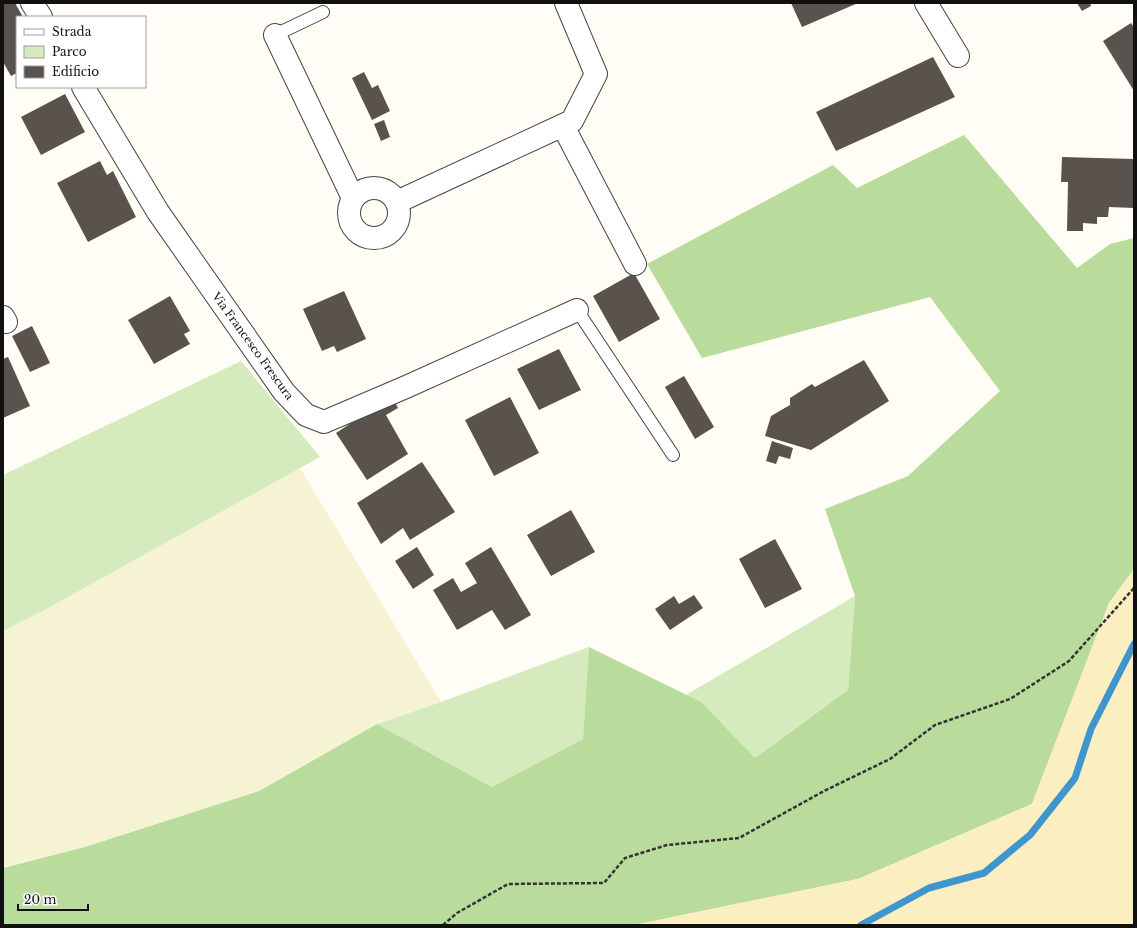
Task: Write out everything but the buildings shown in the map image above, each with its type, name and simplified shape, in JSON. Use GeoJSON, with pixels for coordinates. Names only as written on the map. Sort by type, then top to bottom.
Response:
{"type":"FeatureCollection","features":[{"type":"Feature","properties":{"kind":"street"},"geometry":{"type":"LineString","coordinates":[[32,3],[40,16]]}},
{"type":"Feature","properties":{"kind":"street"},"geometry":{"type":"LineString","coordinates":[[397,202],[572,121],[596,74],[566,3]]}},
{"type":"Feature","properties":{"kind":"street"},"geometry":{"type":"LineString","coordinates":[[926,3],[958,56]]}},
{"type":"Feature","properties":{"kind":"street"},"geometry":{"type":"LineString","coordinates":[[275,35],[353,198]]}},
{"type":"Feature","properties":{"kind":"street","name":"Via Francesco Frescura"},"geometry":{"type":"LineString","coordinates":[[84,88],[158,212],[284,392],[306,415],[324,422],[577,310]]}},
{"type":"Feature","properties":{"kind":"street"},"geometry":{"type":"LineString","coordinates":[[563,126],[635,264]]}},
{"type":"Feature","properties":{"kind":"street"},"geometry":{"type":"LineString","coordinates":[[376,188],[388,192],[397,202],[399,216],[394,228],[384,237],[371,239],[358,234],[350,224],[348,210],[353,198],[363,190],[376,188]]}},
{"type":"Feature","properties":{"kind":"lane"},"geometry":{"type":"LineString","coordinates":[[275,35],[323,12]]}},
{"type":"Feature","properties":{"kind":"lane"},"geometry":{"type":"LineString","coordinates":[[577,310],[673,455]]}},
{"type":"Feature","properties":{"kind":"path"},"geometry":{"type":"LineString","coordinates":[[443,925],[457,913],[508,884],[604,882],[625,858],[667,845],[739,838],[824,791],[890,760],[935,725],[1010,698],[1024,690],[1069,661],[1134,588]]}},
{"type":"Feature","properties":{"kind":"shaded area"},"geometry":{"type":"Polygon","coordinates":[[[300,468],[441,702],[377,724],[258,791],[85,847],[3,868],[3,631],[41,612],[300,468]]]}},
{"type":"Feature","properties":{"kind":"green space"},"geometry":{"type":"Polygon","coordinates":[[[964,135],[1077,268],[1110,244],[1134,238],[1134,569],[1109,603],[1032,804],[858,879],[634,925],[3,925],[3,868],[85,847],[259,791],[377,724],[492,787],[583,739],[589,647],[701,702],[755,758],[848,690],[855,596],[825,509],[908,476],[1000,391],[930,297],[702,358],[647,264],[833,165],[857,188],[964,135]]]}},
{"type":"Feature","properties":{"kind":"green space"},"geometry":{"type":"Polygon","coordinates":[[[241,361],[320,457],[41,612],[3,631],[3,475],[241,361]]]}},
{"type":"Feature","properties":{"kind":"green space"},"geometry":{"type":"Polygon","coordinates":[[[855,596],[848,690],[755,758],[701,703],[686,695],[855,596]]]}},
{"type":"Feature","properties":{"kind":"green space"},"geometry":{"type":"Polygon","coordinates":[[[589,647],[583,739],[492,787],[377,724],[441,702],[589,647]]]}},
{"type":"Feature","properties":{"kind":"sand"},"geometry":{"type":"Polygon","coordinates":[[[1134,569],[1134,925],[634,925],[858,879],[1032,804],[1109,603],[1134,569]]]}},
{"type":"Feature","properties":{"kind":"waterway"},"geometry":{"type":"LineString","coordinates":[[861,925],[929,888],[984,873],[1030,835],[1075,778],[1091,729],[1134,644]]}}]}
